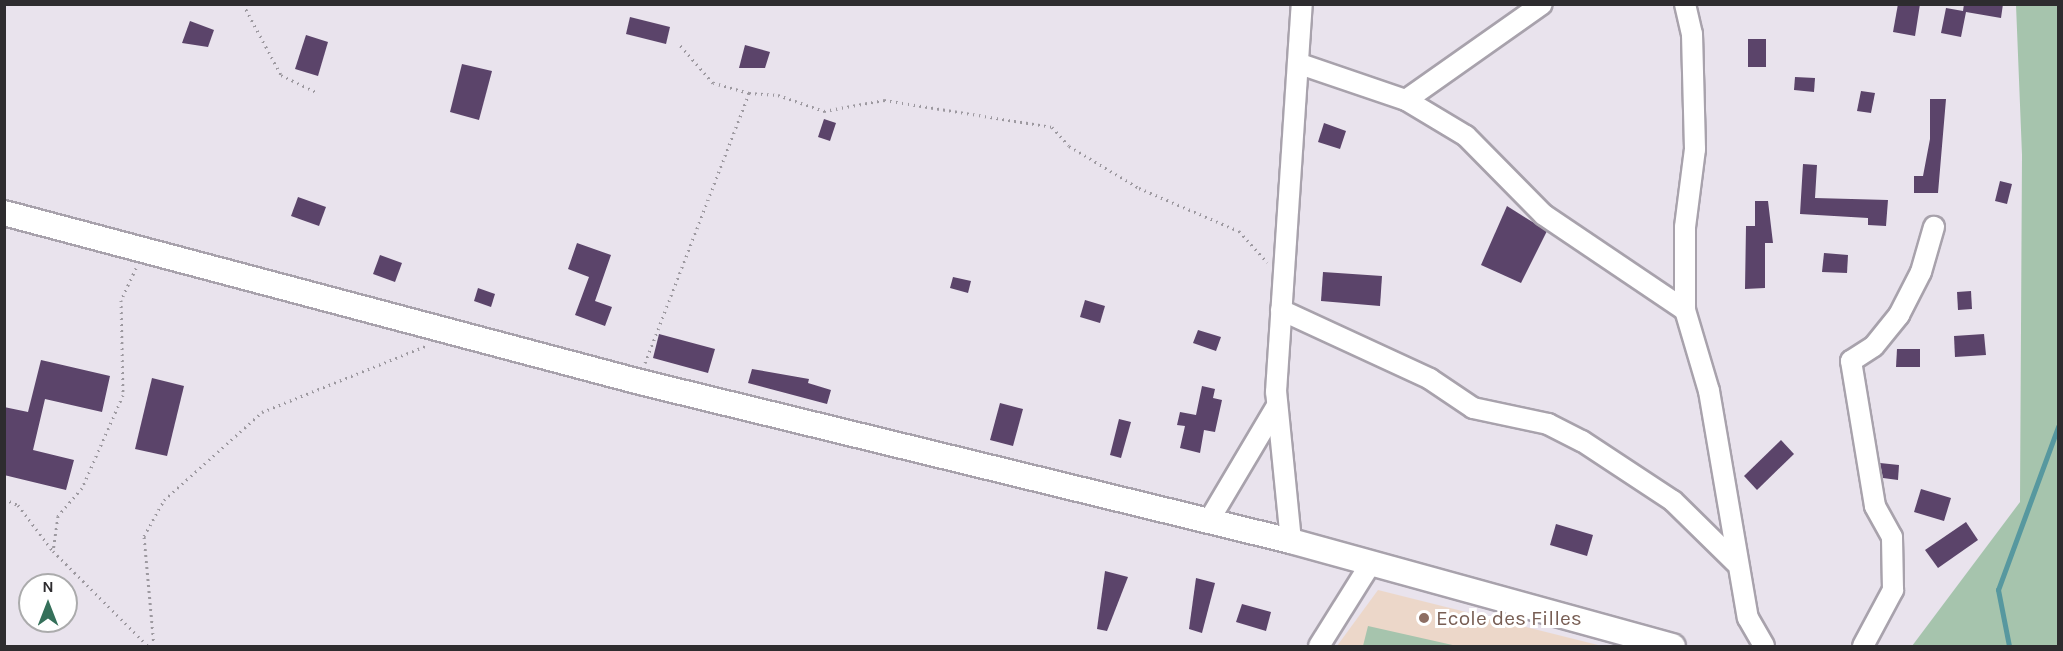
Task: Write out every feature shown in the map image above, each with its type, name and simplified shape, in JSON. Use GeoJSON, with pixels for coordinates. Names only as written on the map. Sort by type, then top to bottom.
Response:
{"type":"FeatureCollection","features":[{"type":"Feature","properties":{"kind":"main road"},"geometry":{"type":"LineString","coordinates":[[4,213],[640,382],[1291,542],[1673,646]]}},
{"type":"Feature","properties":{"kind":"street"},"geometry":{"type":"LineString","coordinates":[[1291,542],[1277,406],[1281,310],[1300,64],[1302,4]]}},
{"type":"Feature","properties":{"kind":"street"},"geometry":{"type":"LineString","coordinates":[[1406,100],[1542,4]]}},
{"type":"Feature","properties":{"kind":"street"},"geometry":{"type":"LineString","coordinates":[[1685,4],[1692,34],[1695,149],[1686,227],[1685,310],[1709,391],[1736,562],[1748,618],[1764,646]]}},
{"type":"Feature","properties":{"kind":"street"},"geometry":{"type":"LineString","coordinates":[[1300,64],[1406,100],[1466,136],[1544,215],[1685,310]]}},
{"type":"Feature","properties":{"kind":"street"},"geometry":{"type":"LineString","coordinates":[[1863,646],[1893,590],[1892,537],[1875,506],[1851,361],[1874,346],[1899,315],[1921,272],[1934,227]]}},
{"type":"Feature","properties":{"kind":"street"},"geometry":{"type":"LineString","coordinates":[[1281,310],[1430,379],[1473,408],[1548,424],[1582,441],[1673,501],[1736,562]]}},
{"type":"Feature","properties":{"kind":"street"},"geometry":{"type":"LineString","coordinates":[[1208,522],[1277,406]]}},
{"type":"Feature","properties":{"kind":"street"},"geometry":{"type":"LineString","coordinates":[[1319,646],[1371,563]]}},
{"type":"Feature","properties":{"kind":"path"},"geometry":{"type":"LineString","coordinates":[[243,4],[281,75],[318,93]]}},
{"type":"Feature","properties":{"kind":"path"},"geometry":{"type":"LineString","coordinates":[[2028,4],[2034,4]]}},
{"type":"Feature","properties":{"kind":"path"},"geometry":{"type":"LineString","coordinates":[[679,44],[713,83],[749,93],[778,95],[824,111],[884,100],[1053,127],[1069,146],[1139,188],[1239,231],[1284,282]]}},
{"type":"Feature","properties":{"kind":"path"},"geometry":{"type":"LineString","coordinates":[[640,382],[657,323],[749,93]]}},
{"type":"Feature","properties":{"kind":"path"},"geometry":{"type":"LineString","coordinates":[[53,551],[58,516],[81,488],[123,395],[121,300],[145,250]]}},
{"type":"Feature","properties":{"kind":"path"},"geometry":{"type":"LineString","coordinates":[[154,646],[144,536],[164,500],[262,412],[456,333]]}},
{"type":"Feature","properties":{"kind":"path"},"geometry":{"type":"LineString","coordinates":[[4,499],[18,505],[53,551],[148,646]]}},
{"type":"Feature","properties":{"kind":"shaded area","name":"Ecole des Filles"},"geometry":{"type":"Polygon","coordinates":[[[1378,590],[1602,646],[1337,646],[1378,590]]]}},
{"type":"Feature","properties":{"kind":"green space"},"geometry":{"type":"Polygon","coordinates":[[[2016,5],[2058,5],[2058,646],[1912,646],[2020,502],[2022,155],[2016,5]]]}},
{"type":"Feature","properties":{"kind":"green space"},"geometry":{"type":"Polygon","coordinates":[[[1368,626],[1457,646],[1363,646],[1368,626]]]}},
{"type":"Feature","properties":{"kind":"building"},"geometry":{"type":"Polygon","coordinates":[[[1898,4],[1920,4],[1915,36],[1893,32],[1898,4]]]}},
{"type":"Feature","properties":{"kind":"building"},"geometry":{"type":"Polygon","coordinates":[[[1964,4],[2003,4],[2001,18],[1966,12],[1961,37],[1941,33],[1946,8],[1963,11],[1964,4]]]}},
{"type":"Feature","properties":{"kind":"building"},"geometry":{"type":"Polygon","coordinates":[[[630,17],[670,27],[666,44],[626,34],[630,17]]]}},
{"type":"Feature","properties":{"kind":"building"},"geometry":{"type":"Polygon","coordinates":[[[190,21],[214,30],[208,47],[182,43],[190,21]]]}},
{"type":"Feature","properties":{"kind":"building"},"geometry":{"type":"Polygon","coordinates":[[[306,35],[328,42],[318,76],[295,69],[306,35]]]}},
{"type":"Feature","properties":{"kind":"building"},"geometry":{"type":"Polygon","coordinates":[[[1748,39],[1766,39],[1766,67],[1748,67],[1748,39]]]}},
{"type":"Feature","properties":{"kind":"building"},"geometry":{"type":"Polygon","coordinates":[[[745,45],[770,52],[765,68],[739,68],[745,45]]]}},
{"type":"Feature","properties":{"kind":"building"},"geometry":{"type":"Polygon","coordinates":[[[462,64],[492,71],[479,120],[450,112],[462,64]]]}},
{"type":"Feature","properties":{"kind":"building"},"geometry":{"type":"Polygon","coordinates":[[[1795,77],[1815,78],[1814,92],[1794,90],[1795,77]]]}},
{"type":"Feature","properties":{"kind":"building"},"geometry":{"type":"Polygon","coordinates":[[[1861,91],[1875,93],[1871,113],[1857,111],[1861,91]]]}},
{"type":"Feature","properties":{"kind":"building"},"geometry":{"type":"Polygon","coordinates":[[[1930,99],[1946,99],[1938,193],[1914,193],[1914,176],[1923,176],[1930,139],[1930,99]]]}},
{"type":"Feature","properties":{"kind":"building"},"geometry":{"type":"Polygon","coordinates":[[[824,119],[836,123],[830,141],[818,137],[824,119]]]}},
{"type":"Feature","properties":{"kind":"building"},"geometry":{"type":"Polygon","coordinates":[[[1324,123],[1346,131],[1340,149],[1318,142],[1324,123]]]}},
{"type":"Feature","properties":{"kind":"building"},"geometry":{"type":"Polygon","coordinates":[[[1803,164],[1817,165],[1815,198],[1888,200],[1886,226],[1868,225],[1868,218],[1800,214],[1803,164]]]}},
{"type":"Feature","properties":{"kind":"building"},"geometry":{"type":"Polygon","coordinates":[[[2000,181],[2012,184],[2007,204],[1995,201],[2000,181]]]}},
{"type":"Feature","properties":{"kind":"building"},"geometry":{"type":"Polygon","coordinates":[[[298,197],[326,207],[319,226],[291,216],[298,197]]]}},
{"type":"Feature","properties":{"kind":"building"},"geometry":{"type":"Polygon","coordinates":[[[1755,201],[1768,201],[1773,243],[1765,243],[1765,288],[1745,289],[1746,226],[1755,226],[1755,201]]]}},
{"type":"Feature","properties":{"kind":"building"},"geometry":{"type":"Polygon","coordinates":[[[1507,206],[1547,231],[1521,283],[1481,265],[1507,206]]]}},
{"type":"Feature","properties":{"kind":"building"},"geometry":{"type":"Polygon","coordinates":[[[577,243],[611,255],[595,301],[612,307],[605,326],[575,315],[589,277],[568,269],[577,243]]]}},
{"type":"Feature","properties":{"kind":"building"},"geometry":{"type":"Polygon","coordinates":[[[1824,253],[1848,255],[1847,273],[1822,272],[1824,253]]]}},
{"type":"Feature","properties":{"kind":"building"},"geometry":{"type":"Polygon","coordinates":[[[380,255],[402,263],[395,282],[373,274],[380,255]]]}},
{"type":"Feature","properties":{"kind":"building"},"geometry":{"type":"Polygon","coordinates":[[[1323,272],[1382,276],[1380,306],[1321,301],[1323,272]]]}},
{"type":"Feature","properties":{"kind":"building"},"geometry":{"type":"Polygon","coordinates":[[[953,277],[971,281],[968,293],[950,288],[953,277]]]}},
{"type":"Feature","properties":{"kind":"building"},"geometry":{"type":"Polygon","coordinates":[[[478,288],[495,294],[491,307],[474,301],[478,288]]]}},
{"type":"Feature","properties":{"kind":"building"},"geometry":{"type":"Polygon","coordinates":[[[1971,291],[1972,309],[1958,310],[1957,292],[1971,291]]]}},
{"type":"Feature","properties":{"kind":"building"},"geometry":{"type":"Polygon","coordinates":[[[1085,300],[1105,306],[1100,323],[1080,317],[1085,300]]]}},
{"type":"Feature","properties":{"kind":"building"},"geometry":{"type":"Polygon","coordinates":[[[1198,330],[1221,337],[1216,351],[1193,343],[1198,330]]]}},
{"type":"Feature","properties":{"kind":"building"},"geometry":{"type":"Polygon","coordinates":[[[659,334],[715,349],[708,373],[653,358],[659,334]]]}},
{"type":"Feature","properties":{"kind":"building"},"geometry":{"type":"Polygon","coordinates":[[[1984,334],[1986,355],[1955,357],[1954,336],[1984,334]]]}},
{"type":"Feature","properties":{"kind":"building"},"geometry":{"type":"Polygon","coordinates":[[[1897,349],[1920,349],[1920,367],[1896,367],[1897,349]]]}},
{"type":"Feature","properties":{"kind":"building"},"geometry":{"type":"Polygon","coordinates":[[[41,360],[110,376],[102,412],[45,399],[33,450],[74,460],[66,490],[4,475],[4,407],[28,412],[41,360]]]}},
{"type":"Feature","properties":{"kind":"building"},"geometry":{"type":"Polygon","coordinates":[[[752,369],[809,379],[808,383],[831,390],[827,404],[748,383],[752,369]]]}},
{"type":"Feature","properties":{"kind":"building"},"geometry":{"type":"Polygon","coordinates":[[[152,378],[184,386],[167,456],[135,449],[152,378]]]}},
{"type":"Feature","properties":{"kind":"building"},"geometry":{"type":"Polygon","coordinates":[[[1202,386],[1215,389],[1213,398],[1222,400],[1215,432],[1204,430],[1200,453],[1180,448],[1185,426],[1177,425],[1180,412],[1196,415],[1202,386]]]}},
{"type":"Feature","properties":{"kind":"building"},"geometry":{"type":"Polygon","coordinates":[[[1000,403],[1023,409],[1013,446],[990,440],[1000,403]]]}},
{"type":"Feature","properties":{"kind":"building"},"geometry":{"type":"Polygon","coordinates":[[[1119,419],[1131,422],[1121,458],[1110,455],[1119,419]]]}},
{"type":"Feature","properties":{"kind":"building"},"geometry":{"type":"Polygon","coordinates":[[[1781,440],[1794,454],[1757,490],[1744,476],[1781,440]]]}},
{"type":"Feature","properties":{"kind":"building"},"geometry":{"type":"Polygon","coordinates":[[[1880,463],[1899,465],[1898,480],[1883,478],[1880,463]]]}},
{"type":"Feature","properties":{"kind":"building"},"geometry":{"type":"Polygon","coordinates":[[[1921,489],[1951,498],[1944,521],[1914,512],[1921,489]]]}},
{"type":"Feature","properties":{"kind":"building"},"geometry":{"type":"Polygon","coordinates":[[[1966,522],[1978,540],[1938,568],[1925,550],[1966,522]]]}},
{"type":"Feature","properties":{"kind":"building"},"geometry":{"type":"Polygon","coordinates":[[[1556,524],[1593,535],[1587,556],[1550,545],[1556,524]]]}},
{"type":"Feature","properties":{"kind":"building"},"geometry":{"type":"Polygon","coordinates":[[[1105,571],[1128,577],[1107,631],[1097,629],[1105,571]]]}},
{"type":"Feature","properties":{"kind":"building"},"geometry":{"type":"Polygon","coordinates":[[[1196,578],[1215,583],[1202,633],[1189,629],[1196,578]]]}},
{"type":"Feature","properties":{"kind":"building"},"geometry":{"type":"Polygon","coordinates":[[[1242,604],[1271,612],[1266,631],[1236,622],[1242,604]]]}},
{"type":"Feature","properties":{"kind":"waterway"},"geometry":{"type":"LineString","coordinates":[[2009,646],[1998,590],[2058,427]]}},
{"type":"Feature","properties":{"kind":"place","name":"Ecole des Filles"},"geometry":{"type":"Point","coordinates":[1424,618]}}]}
